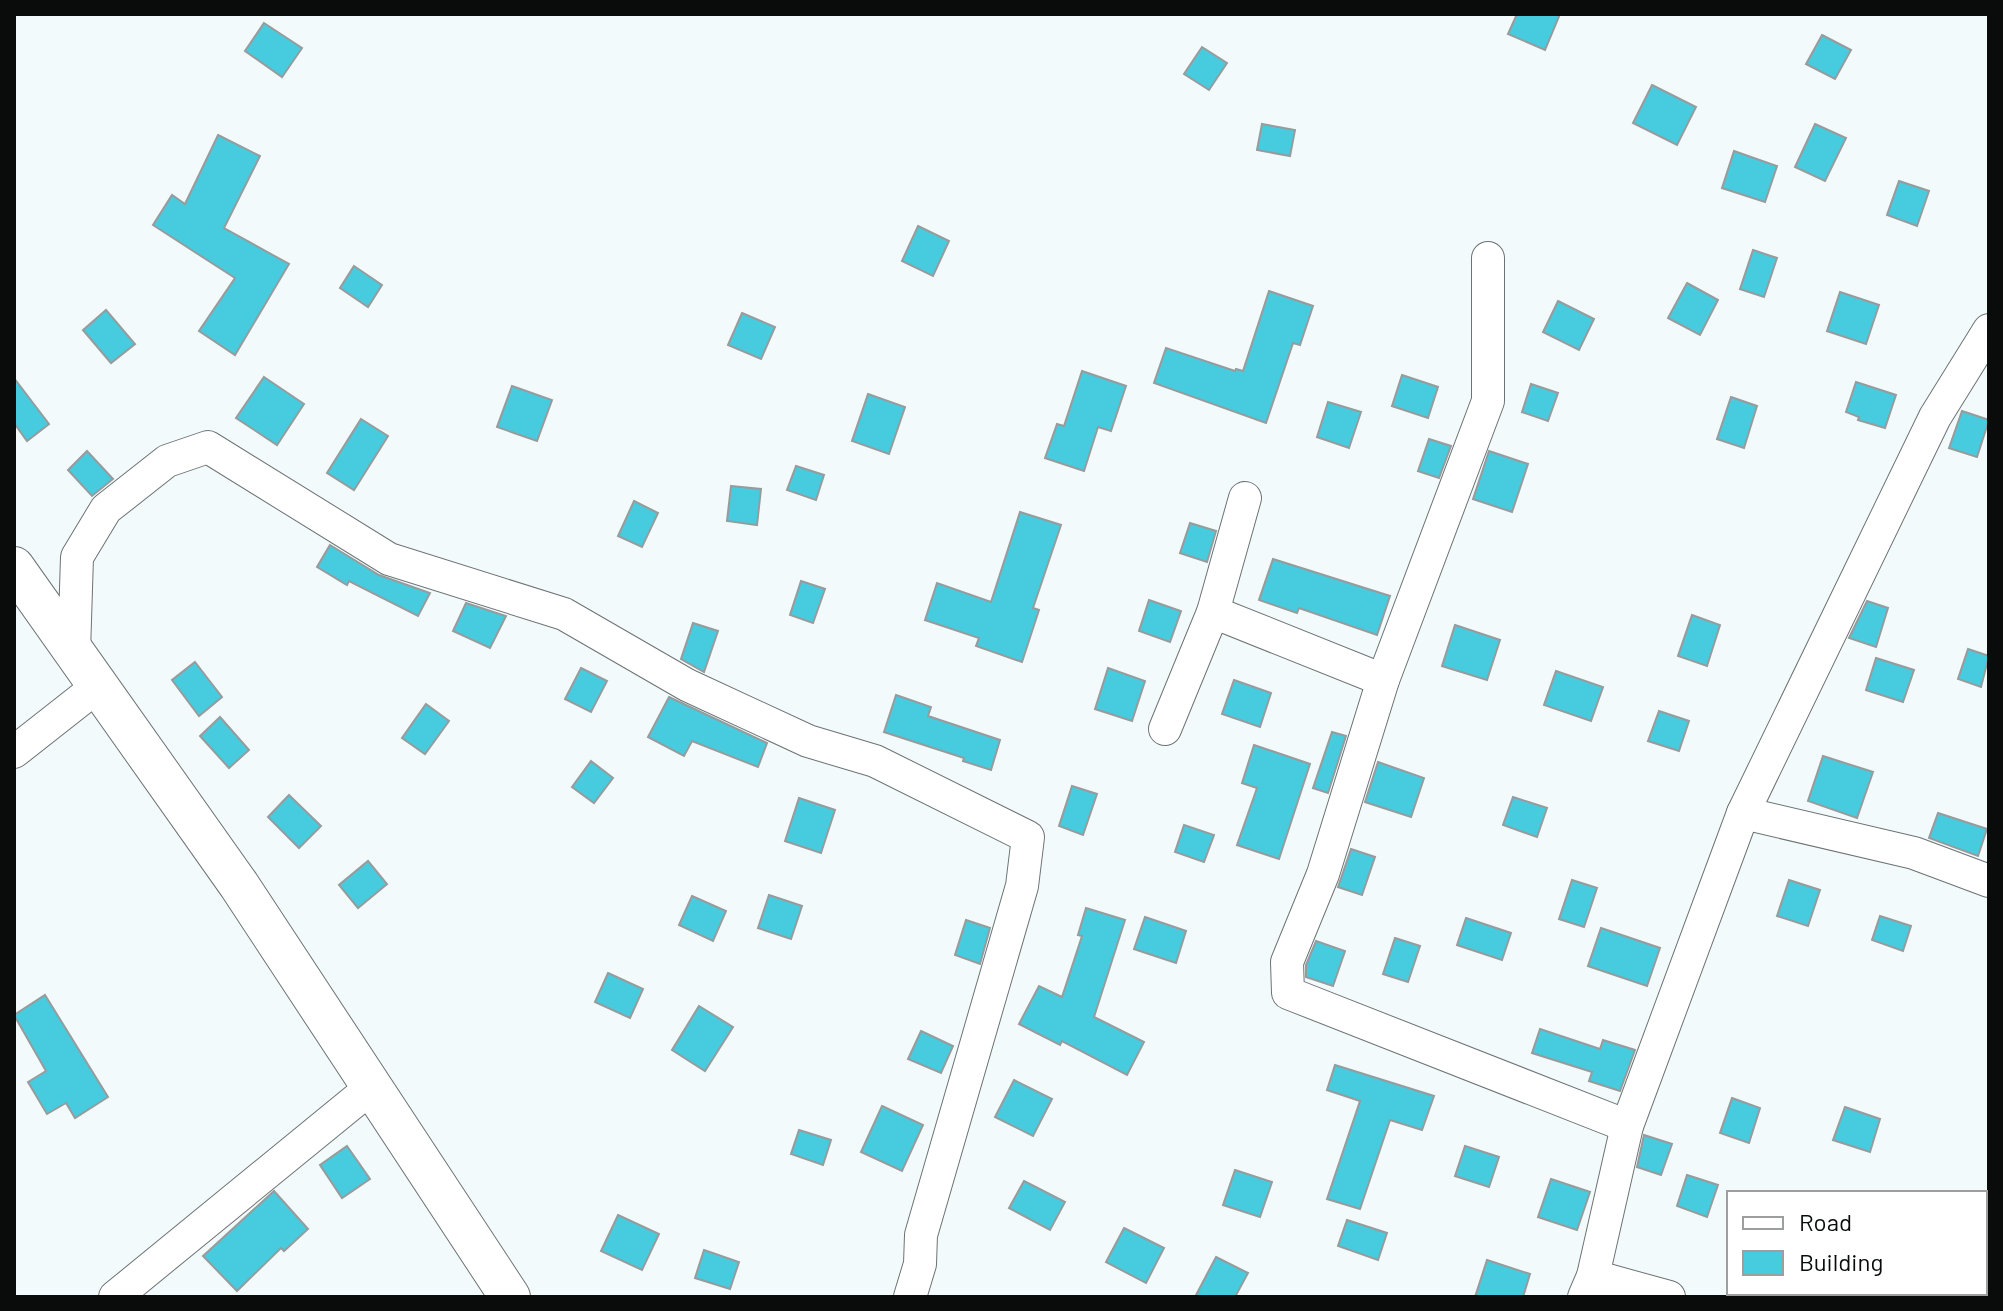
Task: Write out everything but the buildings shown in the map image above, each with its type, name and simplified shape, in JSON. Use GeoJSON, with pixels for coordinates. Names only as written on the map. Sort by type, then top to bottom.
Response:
{"type":"FeatureCollection","features":[{"type":"Feature","properties":{"kind":"main road"},"geometry":{"type":"LineString","coordinates":[[14,567],[239,885],[510,1297]]}},
{"type":"Feature","properties":{"kind":"street"},"geometry":{"type":"LineString","coordinates":[[1488,258],[1488,401],[1383,680],[1323,874],[1287,962],[1288,993],[1627,1126]]}},
{"type":"Feature","properties":{"kind":"street"},"geometry":{"type":"LineString","coordinates":[[1669,1297],[1589,1286],[1627,1126],[1743,813],[1935,417],[1989,330]]}},
{"type":"Feature","properties":{"kind":"street"},"geometry":{"type":"LineString","coordinates":[[74,652],[77,557],[106,509],[167,461],[208,447],[389,559],[564,614],[687,685],[808,741],[875,761],[1028,837],[1022,886],[921,1235],[920,1264],[910,1297]]}},
{"type":"Feature","properties":{"kind":"street"},"geometry":{"type":"LineString","coordinates":[[1165,729],[1213,612],[1245,498]]}},
{"type":"Feature","properties":{"kind":"street"},"geometry":{"type":"LineString","coordinates":[[1213,612],[1383,680]]}},
{"type":"Feature","properties":{"kind":"street"},"geometry":{"type":"LineString","coordinates":[[14,752],[98,686]]}},
{"type":"Feature","properties":{"kind":"street"},"geometry":{"type":"LineString","coordinates":[[1743,813],[1914,853],[1989,881]]}},
{"type":"Feature","properties":{"kind":"street"},"geometry":{"type":"LineString","coordinates":[[115,1297],[372,1087]]}}]}
